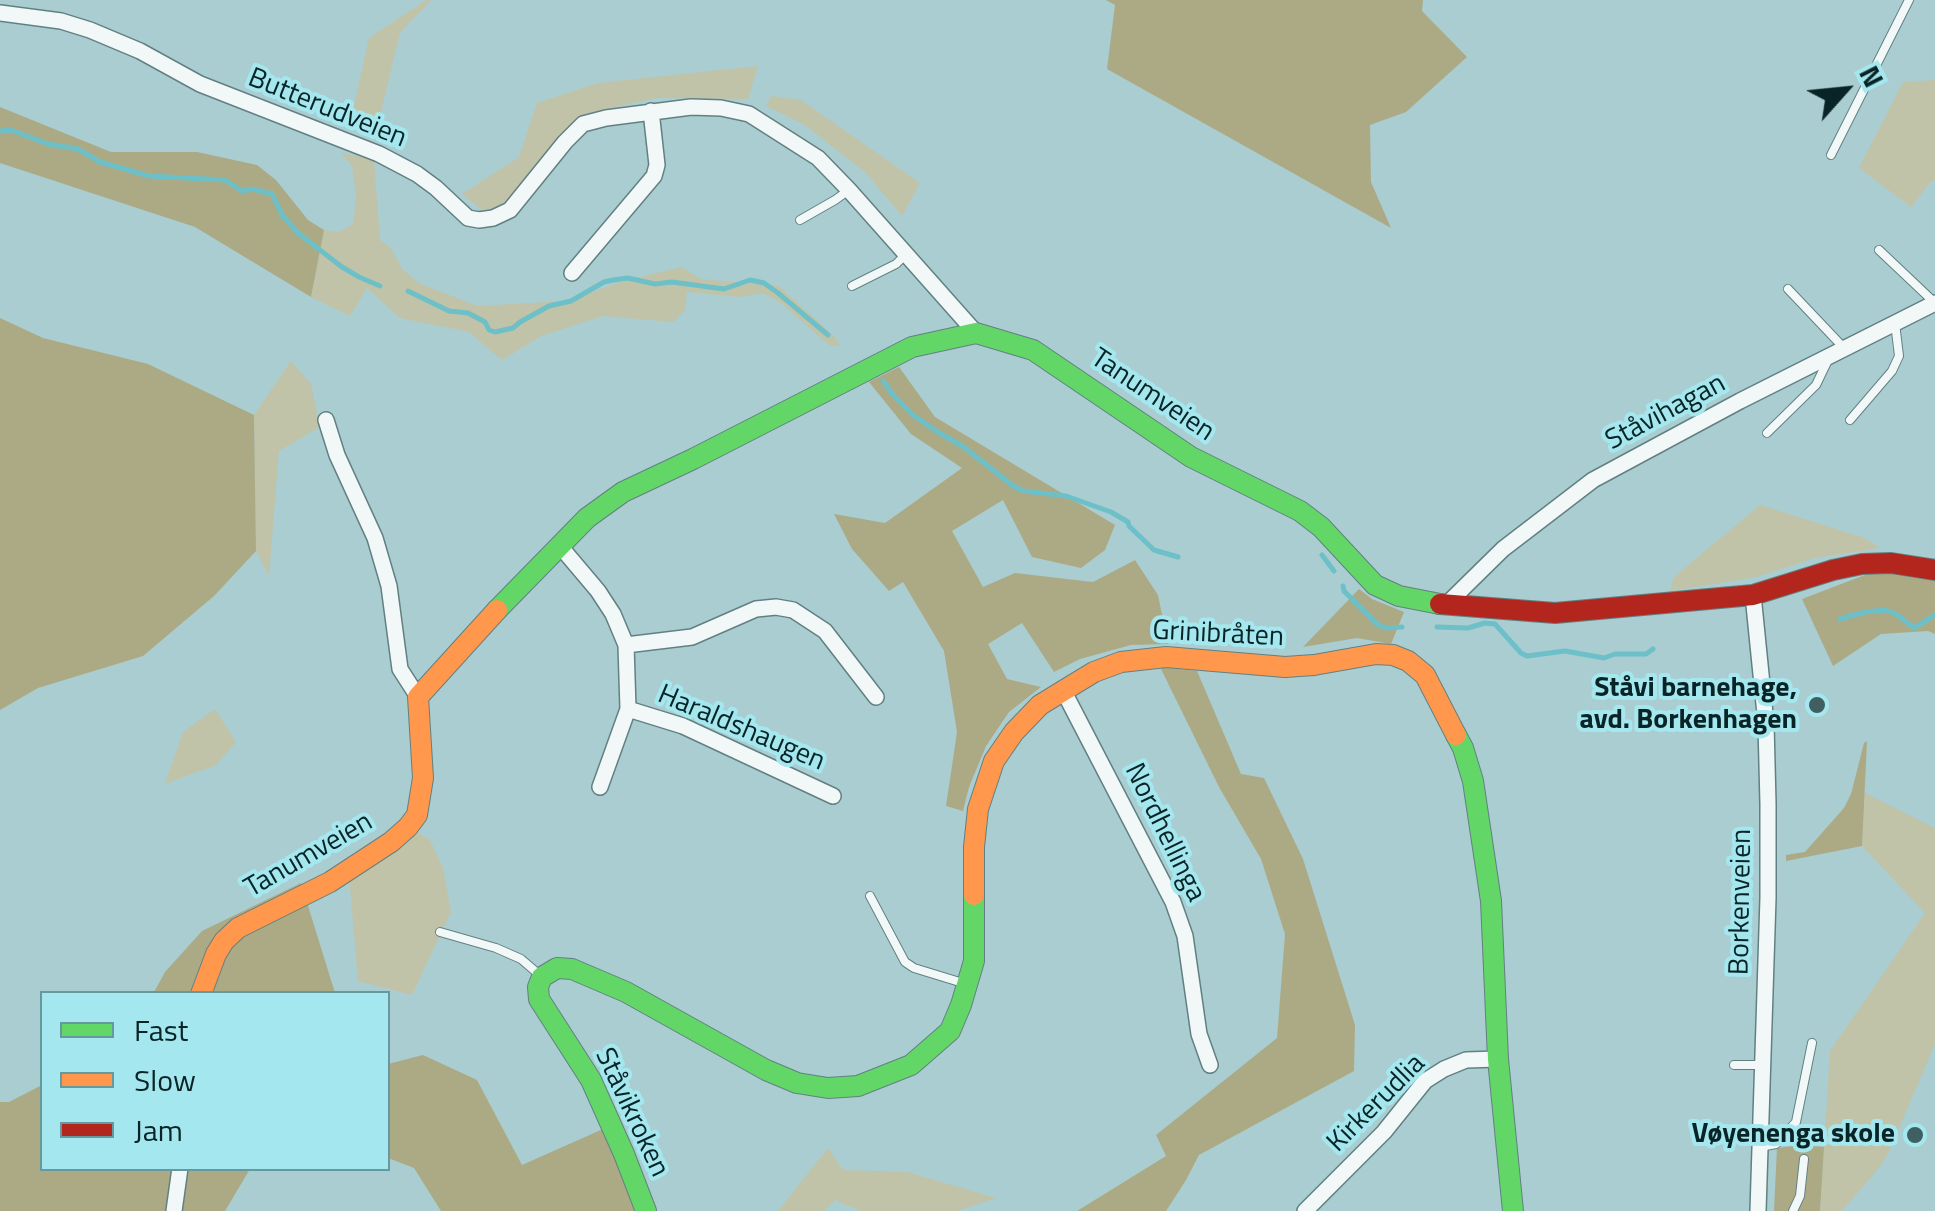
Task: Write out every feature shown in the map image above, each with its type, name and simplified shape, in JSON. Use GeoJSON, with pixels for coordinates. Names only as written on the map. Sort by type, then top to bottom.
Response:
{"type":"FeatureCollection","features":[{"type":"Feature","properties":{"kind":"street","name":"Butterudveien"},"geometry":{"type":"LineString","coordinates":[[0,13],[90,30],[200,84],[379,154],[436,188],[468,218],[479,220],[510,210],[583,124],[691,106],[749,114],[818,158],[976,334]]}},
{"type":"Feature","properties":{"kind":"street"},"geometry":{"type":"LineString","coordinates":[[572,272],[654,176],[658,165],[651,112]]}},
{"type":"Feature","properties":{"kind":"street","name":"Ståvihagan"},"geometry":{"type":"LineString","coordinates":[[1446,605],[1503,549],[1593,480],[1935,303]]}},
{"type":"Feature","properties":{"kind":"street","name":"Tanumveien"},"geometry":{"type":"LineString","coordinates":[[418,698],[560,546],[588,518],[623,492],[912,347],[976,334],[1033,350],[1191,457],[1300,511],[1321,526],[1375,585],[1426,603],[1556,613],[1753,595],[1862,564],[1891,563],[1935,570]]}},
{"type":"Feature","properties":{"kind":"street","name":"Tanumveien"},"geometry":{"type":"LineString","coordinates":[[202,991],[216,954],[238,928],[330,882],[391,842],[408,827],[422,802],[418,698],[400,668],[388,586],[375,538],[337,455],[326,420]]}},
{"type":"Feature","properties":{"kind":"street","name":"Haraldshaugen"},"geometry":{"type":"LineString","coordinates":[[560,546],[598,590],[626,645],[628,709],[600,787]]}},
{"type":"Feature","properties":{"kind":"street","name":"Borkenveien"},"geometry":{"type":"LineString","coordinates":[[1753,595],[1766,724],[1768,804],[1758,1211]]}},
{"type":"Feature","properties":{"kind":"street","name":"Haraldshaugen"},"geometry":{"type":"LineString","coordinates":[[626,645],[692,637],[756,608],[793,610],[825,631],[876,697]]}},
{"type":"Feature","properties":{"kind":"street","name":"Grinibråten"},"geometry":{"type":"LineString","coordinates":[[540,982],[556,968],[572,969],[626,992],[766,1070],[797,1083],[828,1088],[858,1086],[911,1065],[932,1050],[950,1030],[962,1005],[974,961],[974,847],[978,810],[994,761],[1040,705],[1094,672],[1138,659],[1166,656],[1284,667],[1392,655],[1408,660],[1425,675],[1464,748],[1473,782],[1492,901],[1498,1059],[1514,1211]]}},
{"type":"Feature","properties":{"kind":"street","name":"Nordhellinga"},"geometry":{"type":"LineString","coordinates":[[1063,690],[1173,902],[1185,936],[1199,1034],[1210,1065]]}},
{"type":"Feature","properties":{"kind":"street","name":"Haraldshaugen"},"geometry":{"type":"LineString","coordinates":[[628,709],[682,726],[833,796]]}},
{"type":"Feature","properties":{"kind":"street","name":"Ståvikroken"},"geometry":{"type":"LineString","coordinates":[[540,982],[540,999],[546,1012],[590,1080],[646,1211]]}},
{"type":"Feature","properties":{"kind":"street","name":"Kirkerudlia"},"geometry":{"type":"LineString","coordinates":[[1305,1211],[1384,1132],[1426,1082],[1466,1060],[1498,1059]]}},
{"type":"Feature","properties":{"kind":"street"},"geometry":{"type":"LineString","coordinates":[[174,1211],[180,1171]]}},
{"type":"Feature","properties":{"kind":"lane"},"geometry":{"type":"LineString","coordinates":[[1831,155],[1908,0]]}},
{"type":"Feature","properties":{"kind":"lane"},"geometry":{"type":"LineString","coordinates":[[800,220],[849,190]]}},
{"type":"Feature","properties":{"kind":"lane"},"geometry":{"type":"LineString","coordinates":[[1880,250],[1935,303]]}},
{"type":"Feature","properties":{"kind":"lane"},"geometry":{"type":"LineString","coordinates":[[852,286],[896,264],[906,254]]}},
{"type":"Feature","properties":{"kind":"lane"},"geometry":{"type":"LineString","coordinates":[[1768,433],[1816,384],[1837,351],[1788,288]]}},
{"type":"Feature","properties":{"kind":"lane"},"geometry":{"type":"LineString","coordinates":[[1850,420],[1892,371],[1899,356],[1895,323]]}},
{"type":"Feature","properties":{"kind":"lane"},"geometry":{"type":"LineString","coordinates":[[870,896],[904,962],[968,984]]}},
{"type":"Feature","properties":{"kind":"lane"},"geometry":{"type":"LineString","coordinates":[[440,932],[521,959],[540,982]]}},
{"type":"Feature","properties":{"kind":"lane"},"geometry":{"type":"LineString","coordinates":[[1760,1148],[1776,1144],[1796,1122],[1812,1042]]}},
{"type":"Feature","properties":{"kind":"lane"},"geometry":{"type":"LineString","coordinates":[[1734,1066],[1763,1065]]}},
{"type":"Feature","properties":{"kind":"lane"},"geometry":{"type":"LineString","coordinates":[[1794,1211],[1800,1196],[1804,1159]]}},
{"type":"Feature","properties":{"kind":"green space"},"geometry":{"type":"Polygon","coordinates":[[[431,0],[400,33],[375,136],[350,124],[369,38],[431,0]]]}},
{"type":"Feature","properties":{"kind":"green space"},"geometry":{"type":"Polygon","coordinates":[[[758,66],[748,99],[656,98],[588,113],[557,144],[526,185],[499,207],[482,210],[462,194],[519,157],[537,103],[598,83],[758,66]]]}},
{"type":"Feature","properties":{"kind":"green space"},"geometry":{"type":"Polygon","coordinates":[[[1935,80],[1935,181],[1911,207],[1859,168],[1903,82],[1935,80]]]}},
{"type":"Feature","properties":{"kind":"green space"},"geometry":{"type":"Polygon","coordinates":[[[771,96],[801,100],[920,183],[902,216],[866,173],[805,125],[766,106],[771,96]]]}},
{"type":"Feature","properties":{"kind":"green space"},"geometry":{"type":"Polygon","coordinates":[[[341,153],[374,159],[380,240],[391,248],[402,269],[419,283],[477,306],[566,301],[623,281],[681,267],[701,279],[779,286],[841,346],[829,345],[781,303],[763,293],[740,297],[687,292],[685,310],[673,322],[603,316],[541,336],[502,360],[469,332],[400,318],[367,288],[350,316],[311,297],[324,230],[339,232],[353,224],[356,195],[352,166],[341,153]]]}},
{"type":"Feature","properties":{"kind":"green space"},"geometry":{"type":"Polygon","coordinates":[[[291,361],[311,384],[320,427],[279,451],[269,576],[256,551],[254,415],[291,361]]]}},
{"type":"Feature","properties":{"kind":"green space"},"geometry":{"type":"Polygon","coordinates":[[[1760,505],[1865,538],[1880,548],[1815,558],[1757,577],[1670,591],[1674,577],[1760,505]]]}},
{"type":"Feature","properties":{"kind":"green space"},"geometry":{"type":"Polygon","coordinates":[[[215,709],[236,742],[216,765],[165,784],[183,732],[215,709]]]}},
{"type":"Feature","properties":{"kind":"green space"},"geometry":{"type":"Polygon","coordinates":[[[1863,792],[1935,828],[1935,1044],[1887,1156],[1842,1211],[1820,1211],[1830,1051],[1925,913],[1862,846],[1863,792]]]}},
{"type":"Feature","properties":{"kind":"green space"},"geometry":{"type":"Polygon","coordinates":[[[417,832],[430,840],[443,868],[451,912],[412,995],[358,981],[349,877],[391,842],[417,832]]]}},
{"type":"Feature","properties":{"kind":"green space"},"geometry":{"type":"Polygon","coordinates":[[[828,1148],[843,1170],[907,1172],[996,1198],[958,1211],[860,1211],[835,1200],[824,1211],[778,1211],[828,1148]]]}},
{"type":"Feature","properties":{"kind":"shaded area"},"geometry":{"type":"Polygon","coordinates":[[[1106,0],[1423,0],[1422,11],[1467,57],[1406,112],[1370,125],[1371,182],[1391,228],[1107,69],[1115,5],[1106,0]]]}},
{"type":"Feature","properties":{"kind":"shaded area"},"geometry":{"type":"Polygon","coordinates":[[[0,107],[111,152],[197,152],[257,165],[276,180],[308,220],[324,230],[311,297],[195,227],[0,163],[0,107]]]}},
{"type":"Feature","properties":{"kind":"shaded area"},"geometry":{"type":"Polygon","coordinates":[[[0,318],[43,338],[148,364],[254,415],[256,551],[214,596],[143,656],[38,688],[0,710],[0,318]]]}},
{"type":"Feature","properties":{"kind":"shaded area"},"geometry":{"type":"Polygon","coordinates":[[[899,367],[935,417],[1115,525],[1105,550],[1081,568],[1032,557],[1003,500],[952,531],[983,587],[1015,573],[1093,582],[1135,560],[1158,595],[1168,644],[1131,645],[1080,659],[1054,672],[1022,623],[988,644],[1007,679],[1041,687],[1009,712],[986,746],[963,811],[946,806],[957,732],[944,651],[903,582],[889,591],[852,549],[834,514],[885,523],[962,468],[911,434],[869,382],[899,367]]]}},
{"type":"Feature","properties":{"kind":"shaded area"},"geometry":{"type":"Polygon","coordinates":[[[1878,570],[1935,576],[1935,634],[1881,634],[1833,666],[1802,599],[1878,570]]]}},
{"type":"Feature","properties":{"kind":"shaded area"},"geometry":{"type":"Polygon","coordinates":[[[1359,589],[1404,612],[1391,644],[1357,638],[1303,647],[1359,589]]]}},
{"type":"Feature","properties":{"kind":"shaded area"},"geometry":{"type":"Polygon","coordinates":[[[1160,667],[1197,671],[1241,774],[1264,778],[1303,859],[1355,1025],[1354,1071],[1199,1155],[1166,1211],[1077,1211],[1166,1156],[1156,1135],[1277,1038],[1285,934],[1261,859],[1219,787],[1160,667]]]}},
{"type":"Feature","properties":{"kind":"shaded area"},"geometry":{"type":"Polygon","coordinates":[[[1867,741],[1862,846],[1786,861],[1786,855],[1805,852],[1844,808],[1867,741]]]}},
{"type":"Feature","properties":{"kind":"shaded area"},"geometry":{"type":"Polygon","coordinates":[[[301,883],[334,991],[155,991],[165,972],[202,931],[301,883]]]}},
{"type":"Feature","properties":{"kind":"shaded area"},"geometry":{"type":"Polygon","coordinates":[[[423,1055],[477,1080],[522,1165],[603,1129],[636,1211],[441,1211],[414,1168],[390,1159],[390,1063],[423,1055]]]}},
{"type":"Feature","properties":{"kind":"shaded area"},"geometry":{"type":"Polygon","coordinates":[[[40,1086],[40,1171],[249,1171],[225,1211],[0,1211],[0,1102],[9,1102],[40,1086]]]}},
{"type":"Feature","properties":{"kind":"shaded area"},"geometry":{"type":"Polygon","coordinates":[[[1824,1147],[1820,1211],[1774,1211],[1777,1148],[1824,1147]]]}},
{"type":"Feature","properties":{"kind":"waterway"},"geometry":{"type":"LineString","coordinates":[[0,131],[11,130],[48,144],[78,149],[100,162],[149,176],[225,180],[242,191],[253,189],[272,194],[282,215],[298,233],[342,267],[380,286]]}},
{"type":"Feature","properties":{"kind":"waterway"},"geometry":{"type":"LineString","coordinates":[[408,291],[449,311],[468,313],[495,332],[513,328],[549,306],[571,301],[613,280],[628,278],[724,289],[750,280],[764,283],[828,335]]}},
{"type":"Feature","properties":{"kind":"waterway"},"geometry":{"type":"LineString","coordinates":[[883,381],[913,415],[964,447],[1013,486],[1066,496],[1111,512],[1128,522],[1154,550],[1178,557]]}},
{"type":"Feature","properties":{"kind":"waterway"},"geometry":{"type":"LineString","coordinates":[[1322,555],[1334,571]]}},
{"type":"Feature","properties":{"kind":"waterway"},"geometry":{"type":"LineString","coordinates":[[1343,586],[1377,624],[1402,627]]}},
{"type":"Feature","properties":{"kind":"waterway"},"geometry":{"type":"LineString","coordinates":[[1840,619],[1885,610],[1914,628],[1935,615]]}},
{"type":"Feature","properties":{"kind":"waterway"},"geometry":{"type":"LineString","coordinates":[[1437,627],[1495,624],[1527,656],[1565,651],[1604,658],[1646,654],[1653,649]]}},
{"type":"Feature","properties":{"kind":"traffic: fast"},"geometry":{"type":"LineString","coordinates":[[497,610],[587,518],[623,492],[912,347],[976,333],[1033,350],[1191,457],[1300,511],[1321,527],[1375,585],[1399,596],[1440,604]]}},
{"type":"Feature","properties":{"kind":"traffic: fast"},"geometry":{"type":"LineString","coordinates":[[1456,735],[1473,781],[1491,901],[1498,1059],[1513,1211]]}},
{"type":"Feature","properties":{"kind":"traffic: fast"},"geometry":{"type":"LineString","coordinates":[[646,1211],[591,1080],[539,999],[542,977],[557,968],[572,969],[626,992],[766,1070],[797,1083],[828,1088],[858,1086],[911,1065],[950,1031],[974,961],[974,895]]}},
{"type":"Feature","properties":{"kind":"traffic: slow"},"geometry":{"type":"LineString","coordinates":[[202,991],[216,954],[238,928],[330,882],[408,827],[417,815],[423,778],[418,697],[497,610]]}},
{"type":"Feature","properties":{"kind":"traffic: slow"},"geometry":{"type":"LineString","coordinates":[[974,895],[978,809],[994,761],[1040,705],[1094,672],[1121,662],[1166,657],[1285,667],[1393,655],[1425,675],[1456,735]]}},
{"type":"Feature","properties":{"kind":"traffic: jam"},"geometry":{"type":"LineString","coordinates":[[1440,604],[1555,613],[1753,595],[1862,564],[1891,563],[1935,570]]}},
{"type":"Feature","properties":{"kind":"place","name":"Ståvi barnehage, avd. Borkenhagen"},"geometry":{"type":"Point","coordinates":[1817,705]}},
{"type":"Feature","properties":{"kind":"place","name":"Vøyenenga skole"},"geometry":{"type":"Point","coordinates":[1915,1135]}}]}
